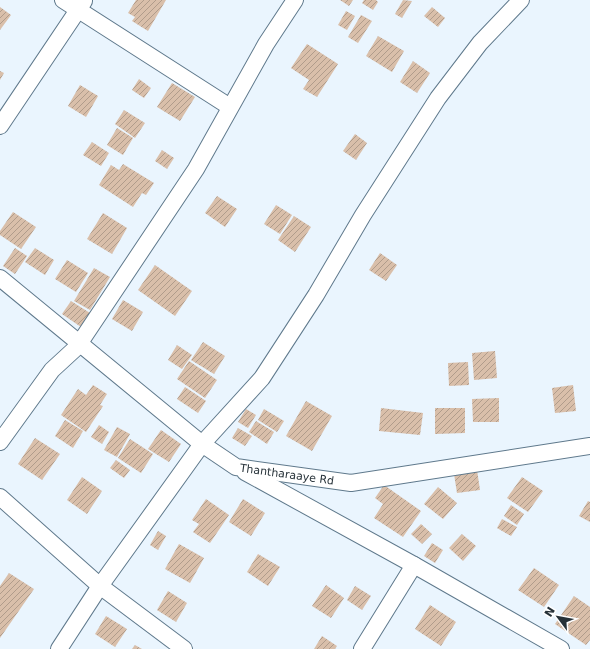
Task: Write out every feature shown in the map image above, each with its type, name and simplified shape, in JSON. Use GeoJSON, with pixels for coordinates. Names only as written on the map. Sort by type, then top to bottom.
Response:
{"type":"FeatureCollection","features":[{"type":"Feature","properties":{"kind":"street"},"geometry":{"type":"LineString","coordinates":[[63,0],[82,4],[230,107]]}},
{"type":"Feature","properties":{"kind":"street"},"geometry":{"type":"LineString","coordinates":[[0,442],[52,370],[77,347],[196,169],[266,44],[295,0]]}},
{"type":"Feature","properties":{"kind":"street"},"geometry":{"type":"LineString","coordinates":[[59,649],[100,586],[202,444],[262,378],[316,295],[363,215],[438,98],[480,43],[521,0]]}},
{"type":"Feature","properties":{"kind":"street"},"geometry":{"type":"LineString","coordinates":[[0,126],[82,4]]}},
{"type":"Feature","properties":{"kind":"street","name":"Thantharaaye Rd"},"geometry":{"type":"LineString","coordinates":[[0,278],[202,444],[236,467],[351,483],[590,446]]}},
{"type":"Feature","properties":{"kind":"street"},"geometry":{"type":"LineString","coordinates":[[236,467],[414,565],[561,649]]}},
{"type":"Feature","properties":{"kind":"street"},"geometry":{"type":"LineString","coordinates":[[0,497],[100,586],[184,649]]}},
{"type":"Feature","properties":{"kind":"street"},"geometry":{"type":"LineString","coordinates":[[362,649],[414,565]]}},
{"type":"Feature","properties":{"kind":"building"},"geometry":{"type":"Polygon","coordinates":[[[136,0],[166,0],[148,31],[132,21],[135,17],[128,13],[136,0]]]}},
{"type":"Feature","properties":{"kind":"building"},"geometry":{"type":"Polygon","coordinates":[[[340,0],[353,0],[349,6],[340,0]]]}},
{"type":"Feature","properties":{"kind":"building"},"geometry":{"type":"Polygon","coordinates":[[[364,0],[376,0],[378,2],[373,10],[362,3],[364,0]]]}},
{"type":"Feature","properties":{"kind":"building"},"geometry":{"type":"Polygon","coordinates":[[[403,0],[412,1],[402,18],[395,14],[403,0]]]}},
{"type":"Feature","properties":{"kind":"building"},"geometry":{"type":"Polygon","coordinates":[[[0,7],[11,15],[0,30],[0,7]]]}},
{"type":"Feature","properties":{"kind":"building"},"geometry":{"type":"Polygon","coordinates":[[[432,7],[445,18],[438,27],[424,16],[432,7]]]}},
{"type":"Feature","properties":{"kind":"building"},"geometry":{"type":"Polygon","coordinates":[[[346,11],[355,16],[347,30],[338,25],[346,11]]]}},
{"type":"Feature","properties":{"kind":"building"},"geometry":{"type":"Polygon","coordinates":[[[361,15],[372,21],[358,43],[348,37],[361,15]]]}},
{"type":"Feature","properties":{"kind":"building"},"geometry":{"type":"Polygon","coordinates":[[[378,36],[404,51],[392,72],[366,56],[378,36]]]}},
{"type":"Feature","properties":{"kind":"building"},"geometry":{"type":"Polygon","coordinates":[[[307,44],[338,64],[317,97],[303,89],[309,80],[291,68],[307,44]]]}},
{"type":"Feature","properties":{"kind":"building"},"geometry":{"type":"Polygon","coordinates":[[[413,61],[430,73],[417,93],[400,82],[413,61]]]}},
{"type":"Feature","properties":{"kind":"building"},"geometry":{"type":"Polygon","coordinates":[[[0,71],[4,73],[0,80],[0,71]]]}},
{"type":"Feature","properties":{"kind":"building"},"geometry":{"type":"Polygon","coordinates":[[[139,79],[151,88],[144,98],[132,90],[139,79]]]}},
{"type":"Feature","properties":{"kind":"building"},"geometry":{"type":"Polygon","coordinates":[[[172,83],[195,97],[180,121],[157,107],[172,83]]]}},
{"type":"Feature","properties":{"kind":"building"},"geometry":{"type":"Polygon","coordinates":[[[80,85],[98,96],[86,117],[68,106],[80,85]]]}},
{"type":"Feature","properties":{"kind":"building"},"geometry":{"type":"Polygon","coordinates":[[[124,110],[145,123],[135,138],[115,124],[124,110]]]}},
{"type":"Feature","properties":{"kind":"building"},"geometry":{"type":"Polygon","coordinates":[[[117,128],[133,138],[123,155],[107,145],[117,128]]]}},
{"type":"Feature","properties":{"kind":"building"},"geometry":{"type":"Polygon","coordinates":[[[355,134],[367,143],[356,160],[343,151],[355,134]]]}},
{"type":"Feature","properties":{"kind":"building"},"geometry":{"type":"Polygon","coordinates":[[[92,142],[109,153],[101,166],[83,155],[92,142]]]}},
{"type":"Feature","properties":{"kind":"building"},"geometry":{"type":"Polygon","coordinates":[[[162,150],[174,158],[167,169],[155,161],[162,150]]]}},
{"type":"Feature","properties":{"kind":"building"},"geometry":{"type":"Polygon","coordinates":[[[123,164],[154,183],[146,195],[142,193],[133,207],[99,185],[111,165],[119,170],[123,164]]]}},
{"type":"Feature","properties":{"kind":"building"},"geometry":{"type":"Polygon","coordinates":[[[217,196],[237,209],[225,227],[205,213],[217,196]]]}},
{"type":"Feature","properties":{"kind":"building"},"geometry":{"type":"Polygon","coordinates":[[[276,205],[292,215],[280,234],[264,224],[276,205]]]}},
{"type":"Feature","properties":{"kind":"building"},"geometry":{"type":"Polygon","coordinates":[[[13,212],[36,227],[21,249],[0,235],[0,231],[13,212]]]}},
{"type":"Feature","properties":{"kind":"building"},"geometry":{"type":"Polygon","coordinates":[[[103,213],[127,228],[112,254],[87,239],[103,213]]]}},
{"type":"Feature","properties":{"kind":"building"},"geometry":{"type":"Polygon","coordinates":[[[294,216],[311,227],[295,252],[278,240],[294,216]]]}},
{"type":"Feature","properties":{"kind":"building"},"geometry":{"type":"Polygon","coordinates":[[[15,248],[27,256],[15,274],[3,266],[15,248]]]}},
{"type":"Feature","properties":{"kind":"building"},"geometry":{"type":"Polygon","coordinates":[[[35,248],[54,260],[45,275],[25,262],[35,248]]]}},
{"type":"Feature","properties":{"kind":"building"},"geometry":{"type":"Polygon","coordinates":[[[380,253],[397,265],[386,281],[369,270],[380,253]]]}},
{"type":"Feature","properties":{"kind":"building"},"geometry":{"type":"Polygon","coordinates":[[[67,260],[88,273],[76,292],[55,279],[67,260]]]}},
{"type":"Feature","properties":{"kind":"building"},"geometry":{"type":"Polygon","coordinates":[[[155,265],[192,291],[175,316],[138,290],[155,265]]]}},
{"type":"Feature","properties":{"kind":"building"},"geometry":{"type":"Polygon","coordinates":[[[94,268],[110,277],[90,310],[74,301],[94,268]]]}},
{"type":"Feature","properties":{"kind":"building"},"geometry":{"type":"Polygon","coordinates":[[[123,300],[143,312],[132,331],[112,319],[123,300]]]}},
{"type":"Feature","properties":{"kind":"building"},"geometry":{"type":"Polygon","coordinates":[[[71,301],[90,313],[81,327],[62,314],[71,301]]]}},
{"type":"Feature","properties":{"kind":"building"},"geometry":{"type":"Polygon","coordinates":[[[203,342],[225,356],[214,374],[191,360],[203,342]]]}},
{"type":"Feature","properties":{"kind":"building"},"geometry":{"type":"Polygon","coordinates":[[[177,345],[192,355],[182,369],[168,360],[177,345]]]}},
{"type":"Feature","properties":{"kind":"building"},"geometry":{"type":"Polygon","coordinates":[[[495,351],[497,378],[474,380],[472,353],[495,351]]]}},
{"type":"Feature","properties":{"kind":"building"},"geometry":{"type":"Polygon","coordinates":[[[189,361],[217,380],[205,398],[177,379],[189,361]]]}},
{"type":"Feature","properties":{"kind":"building"},"geometry":{"type":"Polygon","coordinates":[[[468,362],[469,385],[449,386],[448,363],[468,362]]]}},
{"type":"Feature","properties":{"kind":"building"},"geometry":{"type":"Polygon","coordinates":[[[93,385],[107,394],[100,405],[103,406],[86,432],[61,415],[78,389],[86,395],[93,385]]]}},
{"type":"Feature","properties":{"kind":"building"},"geometry":{"type":"Polygon","coordinates":[[[573,385],[576,411],[555,413],[552,388],[573,385]]]}},
{"type":"Feature","properties":{"kind":"building"},"geometry":{"type":"Polygon","coordinates":[[[185,387],[206,401],[198,413],[177,399],[185,387]]]}},
{"type":"Feature","properties":{"kind":"building"},"geometry":{"type":"Polygon","coordinates":[[[499,398],[499,422],[473,422],[472,399],[499,398]]]}},
{"type":"Feature","properties":{"kind":"building"},"geometry":{"type":"Polygon","coordinates":[[[306,401],[332,416],[312,451],[286,436],[306,401]]]}},
{"type":"Feature","properties":{"kind":"building"},"geometry":{"type":"Polygon","coordinates":[[[381,408],[423,413],[420,435],[379,431],[381,408]]]}},
{"type":"Feature","properties":{"kind":"building"},"geometry":{"type":"Polygon","coordinates":[[[435,408],[465,408],[465,433],[435,434],[435,408]]]}},
{"type":"Feature","properties":{"kind":"building"},"geometry":{"type":"Polygon","coordinates":[[[246,409],[256,415],[248,428],[238,422],[246,409]]]}},
{"type":"Feature","properties":{"kind":"building"},"geometry":{"type":"Polygon","coordinates":[[[264,409],[284,421],[277,432],[258,420],[264,409]]]}},
{"type":"Feature","properties":{"kind":"building"},"geometry":{"type":"Polygon","coordinates":[[[65,420],[83,431],[73,448],[55,436],[65,420]]]}},
{"type":"Feature","properties":{"kind":"building"},"geometry":{"type":"Polygon","coordinates":[[[256,421],[274,432],[267,444],[249,432],[256,421]]]}},
{"type":"Feature","properties":{"kind":"building"},"geometry":{"type":"Polygon","coordinates":[[[99,425],[109,432],[102,444],[91,437],[99,425]]]}},
{"type":"Feature","properties":{"kind":"building"},"geometry":{"type":"Polygon","coordinates":[[[117,427],[130,434],[117,457],[104,450],[117,427]]]}},
{"type":"Feature","properties":{"kind":"building"},"geometry":{"type":"Polygon","coordinates":[[[238,428],[252,436],[245,446],[232,438],[238,428]]]}},
{"type":"Feature","properties":{"kind":"building"},"geometry":{"type":"Polygon","coordinates":[[[161,430],[181,444],[169,462],[148,449],[161,430]]]}},
{"type":"Feature","properties":{"kind":"building"},"geometry":{"type":"Polygon","coordinates":[[[35,438],[60,454],[42,480],[18,464],[35,438]]]}},
{"type":"Feature","properties":{"kind":"building"},"geometry":{"type":"Polygon","coordinates":[[[130,439],[153,454],[141,473],[118,458],[130,439]]]}},
{"type":"Feature","properties":{"kind":"building"},"geometry":{"type":"Polygon","coordinates":[[[116,460],[130,470],[124,478],[110,468],[116,460]]]}},
{"type":"Feature","properties":{"kind":"building"},"geometry":{"type":"Polygon","coordinates":[[[477,470],[480,490],[457,493],[454,474],[477,470]]]}},
{"type":"Feature","properties":{"kind":"building"},"geometry":{"type":"Polygon","coordinates":[[[82,477],[102,491],[87,514],[67,500],[82,477]]]}},
{"type":"Feature","properties":{"kind":"building"},"geometry":{"type":"Polygon","coordinates":[[[522,477],[543,491],[528,512],[507,498],[522,477]]]}},
{"type":"Feature","properties":{"kind":"building"},"geometry":{"type":"Polygon","coordinates":[[[384,485],[421,511],[403,537],[374,518],[383,504],[375,498],[384,485]]]}},
{"type":"Feature","properties":{"kind":"building"},"geometry":{"type":"Polygon","coordinates":[[[438,487],[457,503],[443,519],[424,504],[438,487]]]}},
{"type":"Feature","properties":{"kind":"building"},"geometry":{"type":"Polygon","coordinates":[[[206,499],[229,515],[210,543],[193,532],[199,524],[192,520],[206,499]]]}},
{"type":"Feature","properties":{"kind":"building"},"geometry":{"type":"Polygon","coordinates":[[[243,499],[265,513],[251,536],[229,522],[243,499]]]}},
{"type":"Feature","properties":{"kind":"building"},"geometry":{"type":"Polygon","coordinates":[[[588,501],[590,502],[590,522],[579,516],[588,501]]]}},
{"type":"Feature","properties":{"kind":"building"},"geometry":{"type":"Polygon","coordinates":[[[511,505],[524,514],[517,525],[504,516],[511,505]]]}},
{"type":"Feature","properties":{"kind":"building"},"geometry":{"type":"Polygon","coordinates":[[[502,519],[517,527],[511,536],[497,528],[502,519]]]}},
{"type":"Feature","properties":{"kind":"building"},"geometry":{"type":"Polygon","coordinates":[[[421,524],[432,534],[422,544],[411,534],[421,524]]]}},
{"type":"Feature","properties":{"kind":"building"},"geometry":{"type":"Polygon","coordinates":[[[158,531],[166,536],[158,550],[150,545],[158,531]]]}},
{"type":"Feature","properties":{"kind":"building"},"geometry":{"type":"Polygon","coordinates":[[[462,534],[476,546],[463,561],[449,548],[462,534]]]}},
{"type":"Feature","properties":{"kind":"building"},"geometry":{"type":"Polygon","coordinates":[[[432,543],[443,550],[435,563],[424,556],[432,543]]]}},
{"type":"Feature","properties":{"kind":"building"},"geometry":{"type":"Polygon","coordinates":[[[179,544],[204,558],[190,583],[165,569],[179,544]]]}},
{"type":"Feature","properties":{"kind":"building"},"geometry":{"type":"Polygon","coordinates":[[[258,554],[280,567],[268,586],[247,572],[258,554]]]}},
{"type":"Feature","properties":{"kind":"building"},"geometry":{"type":"Polygon","coordinates":[[[534,568],[559,585],[544,607],[518,590],[534,568]]]}},
{"type":"Feature","properties":{"kind":"building"},"geometry":{"type":"Polygon","coordinates":[[[9,573],[34,589],[0,638],[0,586],[9,573]]]}},
{"type":"Feature","properties":{"kind":"building"},"geometry":{"type":"Polygon","coordinates":[[[326,585],[344,598],[331,618],[312,606],[326,585]]]}},
{"type":"Feature","properties":{"kind":"building"},"geometry":{"type":"Polygon","coordinates":[[[355,586],[371,596],[362,610],[347,600],[355,586]]]}},
{"type":"Feature","properties":{"kind":"building"},"geometry":{"type":"Polygon","coordinates":[[[168,591],[187,603],[176,622],[157,610],[168,591]]]}},
{"type":"Feature","properties":{"kind":"building"},"geometry":{"type":"Polygon","coordinates":[[[574,596],[590,607],[590,640],[586,645],[555,624],[574,596]]]}},
{"type":"Feature","properties":{"kind":"building"},"geometry":{"type":"Polygon","coordinates":[[[430,605],[456,622],[441,646],[415,629],[430,605]]]}},
{"type":"Feature","properties":{"kind":"building"},"geometry":{"type":"Polygon","coordinates":[[[106,616],[127,629],[115,647],[95,634],[106,616]]]}},
{"type":"Feature","properties":{"kind":"building"},"geometry":{"type":"Polygon","coordinates":[[[322,636],[337,646],[335,649],[314,649],[322,636]]]}},
{"type":"Feature","properties":{"kind":"building"},"geometry":{"type":"Polygon","coordinates":[[[135,645],[142,649],[132,649],[135,645]]]}}]}
